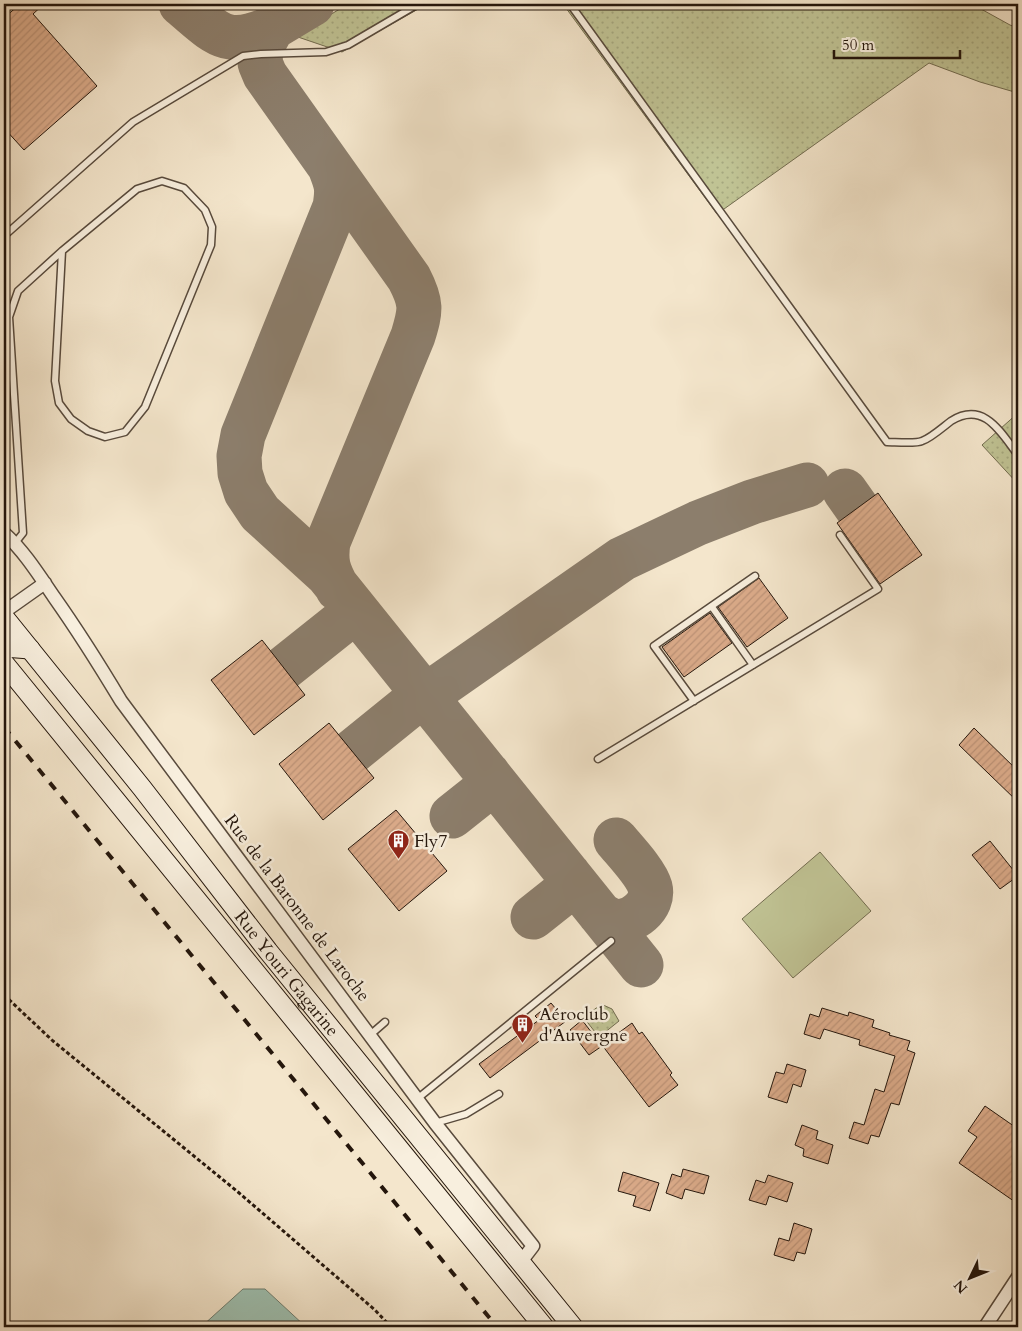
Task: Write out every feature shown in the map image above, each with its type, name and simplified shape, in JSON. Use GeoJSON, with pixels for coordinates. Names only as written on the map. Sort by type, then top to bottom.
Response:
{"type":"FeatureCollection","features":[{"type":"Feature","properties":{"kind":"main road","name":"Rue Youri Gagarine"},"geometry":{"type":"LineString","coordinates":[[4,617],[142,788],[268,951],[573,1327]]}},
{"type":"Feature","properties":{"kind":"main road"},"geometry":{"type":"LineString","coordinates":[[4,647],[30,649]]}},
{"type":"Feature","properties":{"kind":"main road","name":"Rue Youri Gagarine"},"geometry":{"type":"LineString","coordinates":[[6,670],[544,1327]]}},
{"type":"Feature","properties":{"kind":"street","name":"Rue de la Baronne de Laroche"},"geometry":{"type":"LineString","coordinates":[[4,533],[15,543],[45,583],[81,636],[121,701],[435,1123],[533,1246],[520,1263]]}},
{"type":"Feature","properties":{"kind":"street"},"geometry":{"type":"LineString","coordinates":[[4,612],[45,583]]}},
{"type":"Feature","properties":{"kind":"street"},"geometry":{"type":"LineString","coordinates":[[986,1327],[1018,1277]]}},
{"type":"Feature","properties":{"kind":"lane"},"geometry":{"type":"LineString","coordinates":[[4,236],[133,122],[242,56],[326,52],[348,45],[418,4]]}},
{"type":"Feature","properties":{"kind":"lane"},"geometry":{"type":"LineString","coordinates":[[570,4],[887,442],[922,442],[964,415],[983,416],[994,424],[1018,455]]}},
{"type":"Feature","properties":{"kind":"lane"},"geometry":{"type":"LineString","coordinates":[[15,543],[23,532],[9,318],[18,291],[62,251],[137,189],[162,182],[184,188],[204,210],[212,227],[211,244],[146,407],[125,432],[105,437],[88,431],[71,419],[59,403],[55,381],[62,251]]}},
{"type":"Feature","properties":{"kind":"lane"},"geometry":{"type":"LineString","coordinates":[[598,759],[878,589],[840,534]]}},
{"type":"Feature","properties":{"kind":"lane"},"geometry":{"type":"LineString","coordinates":[[694,701],[654,646],[755,576]]}},
{"type":"Feature","properties":{"kind":"lane"},"geometry":{"type":"LineString","coordinates":[[712,607],[753,665]]}},
{"type":"Feature","properties":{"kind":"lane"},"geometry":{"type":"LineString","coordinates":[[417,1099],[612,941]]}},
{"type":"Feature","properties":{"kind":"lane"},"geometry":{"type":"LineString","coordinates":[[370,1035],[385,1022]]}},
{"type":"Feature","properties":{"kind":"lane"},"geometry":{"type":"LineString","coordinates":[[435,1123],[466,1114],[499,1094]]}},
{"type":"Feature","properties":{"kind":"path"},"geometry":{"type":"LineString","coordinates":[[4,995],[53,1041],[238,1192],[375,1310],[391,1327]]}},
{"type":"Feature","properties":{"kind":"shaded area"},"geometry":{"type":"Polygon","coordinates":[[[348,4],[427,4],[342,52],[295,36],[348,4]]]}},
{"type":"Feature","properties":{"kind":"shaded area"},"geometry":{"type":"Polygon","coordinates":[[[563,4],[972,4],[1018,28],[1018,93],[980,82],[929,63],[717,214],[563,4]]]}},
{"type":"Feature","properties":{"kind":"shaded area"},"geometry":{"type":"Polygon","coordinates":[[[1018,413],[1018,484],[982,445],[1018,413]]]}},
{"type":"Feature","properties":{"kind":"shaded area"},"geometry":{"type":"Polygon","coordinates":[[[820,852],[871,911],[793,978],[742,919],[820,852]]]}},
{"type":"Feature","properties":{"kind":"shaded area"},"geometry":{"type":"Polygon","coordinates":[[[601,1004],[612,1009],[619,1021],[599,1037],[584,1018],[601,1004]]]}},
{"type":"Feature","properties":{"kind":"shaded area"},"geometry":{"type":"Polygon","coordinates":[[[243,1289],[265,1289],[306,1327],[201,1327],[243,1289]]]}},
{"type":"Feature","properties":{"kind":"building"},"geometry":{"type":"Polygon","coordinates":[[[20,4],[44,4],[33,14],[97,86],[24,150],[4,128],[4,18],[20,4]]]}},
{"type":"Feature","properties":{"kind":"building"},"geometry":{"type":"Polygon","coordinates":[[[878,493],[922,555],[880,584],[837,523],[878,493]]]}},
{"type":"Feature","properties":{"kind":"building"},"geometry":{"type":"Polygon","coordinates":[[[759,578],[788,618],[747,647],[718,607],[759,578]]]}},
{"type":"Feature","properties":{"kind":"building"},"geometry":{"type":"Polygon","coordinates":[[[710,613],[732,643],[684,677],[662,647],[710,613]]]}},
{"type":"Feature","properties":{"kind":"building"},"geometry":{"type":"Polygon","coordinates":[[[262,640],[305,695],[254,735],[211,680],[262,640]]]}},
{"type":"Feature","properties":{"kind":"building"},"geometry":{"type":"Polygon","coordinates":[[[329,723],[374,778],[323,820],[279,764],[329,723]]]}},
{"type":"Feature","properties":{"kind":"building"},"geometry":{"type":"Polygon","coordinates":[[[974,728],[1018,771],[1018,802],[959,745],[974,728]]]}},
{"type":"Feature","properties":{"kind":"building","name":"Fly7"},"geometry":{"type":"Polygon","coordinates":[[[396,810],[447,871],[399,911],[348,849],[396,810]]]}},
{"type":"Feature","properties":{"kind":"building"},"geometry":{"type":"Polygon","coordinates":[[[990,841],[1018,876],[1000,889],[972,855],[990,841]]]}},
{"type":"Feature","properties":{"kind":"building","name":"Aéroclub d'Auvergne"},"geometry":{"type":"Polygon","coordinates":[[[551,1003],[566,1021],[490,1078],[479,1064],[539,1020],[535,1016],[551,1003]]]}},
{"type":"Feature","properties":{"kind":"building"},"geometry":{"type":"Polygon","coordinates":[[[822,1008],[848,1016],[849,1012],[874,1020],[872,1027],[890,1033],[889,1035],[910,1041],[907,1050],[915,1053],[899,1105],[891,1103],[879,1137],[871,1135],[868,1144],[849,1138],[854,1122],[864,1125],[875,1089],[884,1092],[895,1056],[859,1045],[860,1040],[824,1029],[820,1039],[804,1034],[810,1014],[819,1017],[822,1008]]]}},
{"type":"Feature","properties":{"kind":"building"},"geometry":{"type":"Polygon","coordinates":[[[582,1020],[602,1046],[589,1055],[570,1030],[582,1020]]]}},
{"type":"Feature","properties":{"kind":"building"},"geometry":{"type":"Polygon","coordinates":[[[632,1023],[639,1034],[642,1032],[672,1073],[670,1075],[678,1085],[649,1107],[602,1045],[632,1023]]]}},
{"type":"Feature","properties":{"kind":"building"},"geometry":{"type":"Polygon","coordinates":[[[787,1064],[806,1070],[801,1087],[793,1084],[787,1103],[768,1097],[776,1072],[784,1074],[787,1064]]]}},
{"type":"Feature","properties":{"kind":"building"},"geometry":{"type":"Polygon","coordinates":[[[985,1106],[1018,1129],[1018,1204],[959,1163],[977,1137],[968,1131],[985,1106]]]}},
{"type":"Feature","properties":{"kind":"building"},"geometry":{"type":"Polygon","coordinates":[[[802,1125],[818,1131],[816,1139],[833,1145],[828,1164],[803,1156],[804,1149],[795,1145],[802,1125]]]}},
{"type":"Feature","properties":{"kind":"building"},"geometry":{"type":"Polygon","coordinates":[[[683,1169],[709,1176],[704,1194],[685,1189],[682,1199],[666,1193],[672,1174],[681,1177],[683,1169]]]}},
{"type":"Feature","properties":{"kind":"building"},"geometry":{"type":"Polygon","coordinates":[[[623,1172],[659,1183],[650,1211],[633,1206],[636,1196],[618,1191],[623,1172]]]}},
{"type":"Feature","properties":{"kind":"building"},"geometry":{"type":"Polygon","coordinates":[[[768,1175],[793,1183],[787,1202],[769,1196],[766,1205],[749,1200],[756,1180],[765,1183],[768,1175]]]}},
{"type":"Feature","properties":{"kind":"building"},"geometry":{"type":"Polygon","coordinates":[[[794,1223],[812,1229],[805,1254],[797,1252],[794,1261],[774,1255],[779,1238],[789,1241],[794,1223]]]}},
{"type":"Feature","properties":{"kind":"taxiway"},"geometry":{"type":"LineString","coordinates":[[181,4],[203,23],[222,35],[243,37],[272,28]]}},
{"type":"Feature","properties":{"kind":"taxiway"},"geometry":{"type":"LineString","coordinates":[[312,4],[272,28],[261,48],[260,63],[265,75],[409,278],[419,307],[413,336],[328,542],[328,566],[338,589]]}},
{"type":"Feature","properties":{"kind":"taxiway"},"geometry":{"type":"LineString","coordinates":[[330,167],[336,187],[335,207],[243,435],[239,456],[240,473],[246,492],[260,513],[327,574],[641,965]]}},
{"type":"Feature","properties":{"kind":"taxiway"},"geometry":{"type":"LineString","coordinates":[[415,684],[425,689],[437,688],[622,559],[698,523],[752,502],[807,485]]}},
{"type":"Feature","properties":{"kind":"taxiway"},"geometry":{"type":"LineString","coordinates":[[845,491],[857,508]]}},
{"type":"Feature","properties":{"kind":"taxiway"},"geometry":{"type":"LineString","coordinates":[[284,668],[348,617],[356,616],[363,619]]}},
{"type":"Feature","properties":{"kind":"taxiway"},"geometry":{"type":"LineString","coordinates":[[352,752],[415,701],[419,693],[415,684]]}},
{"type":"Feature","properties":{"kind":"taxiway"},"geometry":{"type":"LineString","coordinates":[[452,816],[486,789],[489,781],[488,774]]}},
{"type":"Feature","properties":{"kind":"taxiway"},"geometry":{"type":"LineString","coordinates":[[600,914],[614,921],[628,920],[635,917],[646,907],[651,894],[648,881],[616,840]]}},
{"type":"Feature","properties":{"kind":"taxiway"},"geometry":{"type":"LineString","coordinates":[[533,917],[567,890],[570,883],[569,875]]}},
{"type":"Feature","properties":{"kind":"railway"},"geometry":{"type":"LineString","coordinates":[[4,727],[497,1327]]}},
{"type":"Feature","properties":{"kind":"place","name":"Fly7"},"geometry":{"type":"Point","coordinates":[398,860]}},
{"type":"Feature","properties":{"kind":"place","name":"Aéroclub d'Auvergne"},"geometry":{"type":"Point","coordinates":[523,1043]}}]}
